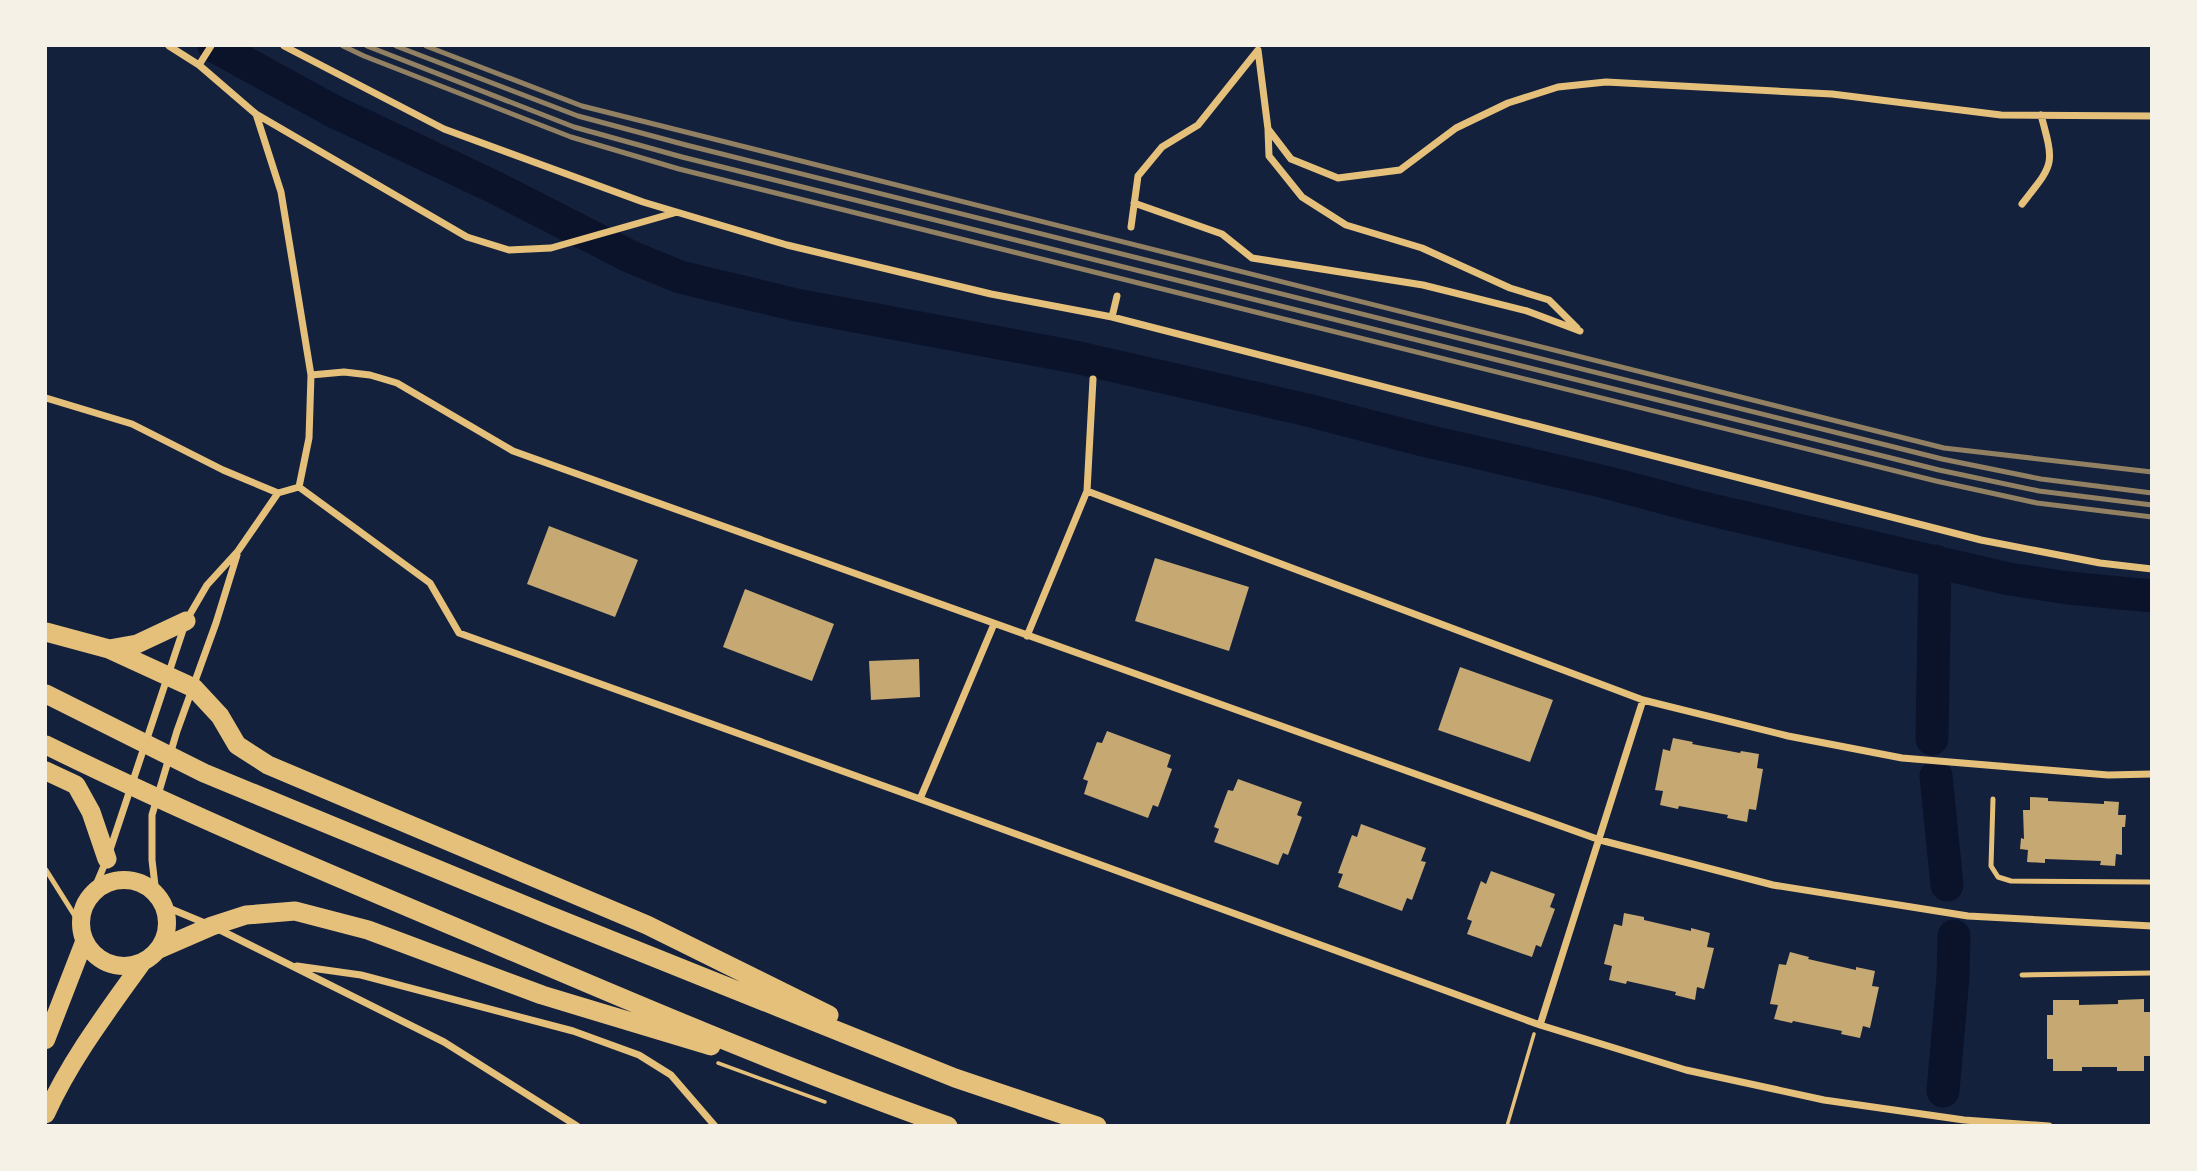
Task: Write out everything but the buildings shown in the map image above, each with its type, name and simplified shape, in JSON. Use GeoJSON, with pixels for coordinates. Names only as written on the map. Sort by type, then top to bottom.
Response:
{"type":"FeatureCollection","features":[{"type":"Feature","properties":{"kind":"highway"},"geometry":{"type":"LineString","coordinates":[[109,649],[137,644],[186,621]]}},
{"type":"Feature","properties":{"kind":"highway"},"geometry":{"type":"LineString","coordinates":[[46,632],[109,649],[194,688],[219,716],[237,745],[268,765],[647,925],[955,1078]]}},
{"type":"Feature","properties":{"kind":"highway"},"geometry":{"type":"LineString","coordinates":[[46,694],[204,773],[546,914],[955,1078],[1097,1125]]}},
{"type":"Feature","properties":{"kind":"highway"},"geometry":{"type":"LineString","coordinates":[[46,745],[188,814],[551,968],[876,1100]]}},
{"type":"Feature","properties":{"kind":"highway"},"geometry":{"type":"LineString","coordinates":[[46,771],[76,785],[91,812],[107,859]]}},
{"type":"Feature","properties":{"kind":"highway"},"geometry":{"type":"LineString","coordinates":[[159,949],[212,926],[246,915],[295,911],[368,930],[542,995],[677,1034],[948,1125]]}},
{"type":"Feature","properties":{"kind":"main road"},"geometry":{"type":"LineString","coordinates":[[46,1040],[82,933],[86,902],[93,892],[104,884],[131,880],[145,885],[160,900],[167,920],[166,936],[159,949],[142,963],[85,1043],[59,1084],[46,1114]]}},
{"type":"Feature","properties":{"kind":"main road"},"geometry":{"type":"LineString","coordinates":[[82,933],[92,953],[102,961],[129,967],[142,963]]}},
{"type":"Feature","properties":{"kind":"street"},"geometry":{"type":"LineString","coordinates":[[169,46],[199,65],[256,114],[467,237],[509,250],[551,248],[676,212]]}},
{"type":"Feature","properties":{"kind":"street"},"geometry":{"type":"LineString","coordinates":[[284,46],[444,129],[643,202],[787,245],[991,294],[1112,317],[1981,540],[2100,563],[2151,569]]}},
{"type":"Feature","properties":{"kind":"street"},"geometry":{"type":"LineString","coordinates":[[199,65],[209,47]]}},
{"type":"Feature","properties":{"kind":"street"},"geometry":{"type":"LineString","coordinates":[[1134,203],[1222,234],[1252,258],[1423,285],[1527,311],[1580,331],[1549,300],[1510,288],[1422,248],[1346,225],[1302,197],[1269,156],[1259,48]]}},
{"type":"Feature","properties":{"kind":"street"},"geometry":{"type":"LineString","coordinates":[[1131,227],[1138,176],[1163,147],[1198,125],[1259,48]]}},
{"type":"Feature","properties":{"kind":"street"},"geometry":{"type":"LineString","coordinates":[[1268,129],[1292,159],[1338,178],[1400,170],[1456,128],[1508,103],[1558,87],[1606,82],[1832,94],[2001,115],[2151,116]]}},
{"type":"Feature","properties":{"kind":"street"},"geometry":{"type":"LineString","coordinates":[[256,114],[281,192],[311,375],[309,438],[299,487]]}},
{"type":"Feature","properties":{"kind":"street"},"geometry":{"type":"LineString","coordinates":[[2022,204],[2049,169],[2050,150],[2040,115]]}},
{"type":"Feature","properties":{"kind":"street"},"geometry":{"type":"LineString","coordinates":[[1112,317],[1117,296]]}},
{"type":"Feature","properties":{"kind":"street"},"geometry":{"type":"LineString","coordinates":[[311,375],[344,372],[370,375],[397,383],[513,451],[1600,840],[1773,886],[1968,916],[2151,926]]}},
{"type":"Feature","properties":{"kind":"street"},"geometry":{"type":"LineString","coordinates":[[1027,636],[1087,491],[1093,379]]}},
{"type":"Feature","properties":{"kind":"street"},"geometry":{"type":"LineString","coordinates":[[46,398],[132,425],[223,470],[278,493],[299,487]]}},
{"type":"Feature","properties":{"kind":"street"},"geometry":{"type":"LineString","coordinates":[[299,487],[430,583],[458,632],[1540,1025],[1686,1070],[1824,1100],[1964,1123],[2049,1125]]}},
{"type":"Feature","properties":{"kind":"street"},"geometry":{"type":"LineString","coordinates":[[1087,491],[1643,700],[1788,736],[1902,758],[2108,775],[2151,774]]}},
{"type":"Feature","properties":{"kind":"street"},"geometry":{"type":"LineString","coordinates":[[93,892],[107,859],[186,621],[207,586],[238,551],[278,493]]}},
{"type":"Feature","properties":{"kind":"street"},"geometry":{"type":"LineString","coordinates":[[238,551],[194,688],[177,731],[152,815],[152,860],[160,900],[444,1042],[577,1125]]}},
{"type":"Feature","properties":{"kind":"street"},"geometry":{"type":"LineString","coordinates":[[920,799],[994,624]]}},
{"type":"Feature","properties":{"kind":"street"},"geometry":{"type":"LineString","coordinates":[[1540,1025],[1643,700]]}},
{"type":"Feature","properties":{"kind":"street"},"geometry":{"type":"LineString","coordinates":[[290,965],[362,975],[573,1031],[628,1051],[671,1075],[715,1125]]}},
{"type":"Feature","properties":{"kind":"lane"},"geometry":{"type":"LineString","coordinates":[[1993,799],[1991,866],[1998,877],[2011,880],[2151,882]]}},
{"type":"Feature","properties":{"kind":"lane"},"geometry":{"type":"LineString","coordinates":[[46,870],[82,933]]}},
{"type":"Feature","properties":{"kind":"lane"},"geometry":{"type":"LineString","coordinates":[[2022,975],[2151,973]]}},
{"type":"Feature","properties":{"kind":"path"},"geometry":{"type":"LineString","coordinates":[[1507,1125],[1534,1034],[1545,1038]]}},
{"type":"Feature","properties":{"kind":"waterway"},"geometry":{"type":"LineString","coordinates":[[214,46],[333,111],[494,187],[631,257],[680,277],[796,305],[1075,357],[1303,409],[1699,507],[2009,579],[2152,596]]}},
{"type":"Feature","properties":{"kind":"waterway"},"geometry":{"type":"LineString","coordinates":[[1932,739],[1935,561]]}},
{"type":"Feature","properties":{"kind":"waterway"},"geometry":{"type":"LineString","coordinates":[[1936,776],[1947,885]]}},
{"type":"Feature","properties":{"kind":"waterway"},"geometry":{"type":"LineString","coordinates":[[1943,1091],[1954,936]]}},
{"type":"Feature","properties":{"kind":"railway"},"geometry":{"type":"LineString","coordinates":[[343,46],[571,137],[679,169],[1936,481],[2037,503],[2152,517]]}},
{"type":"Feature","properties":{"kind":"railway"},"geometry":{"type":"LineString","coordinates":[[367,46],[574,127],[682,157],[1939,470],[2039,491],[2152,505]]}},
{"type":"Feature","properties":{"kind":"railway"},"geometry":{"type":"LineString","coordinates":[[396,46],[578,116],[686,145],[1942,459],[2041,479],[2152,493]]}},
{"type":"Feature","properties":{"kind":"railway"},"geometry":{"type":"LineString","coordinates":[[426,46],[582,106],[1944,448],[2152,472]]}}]}
